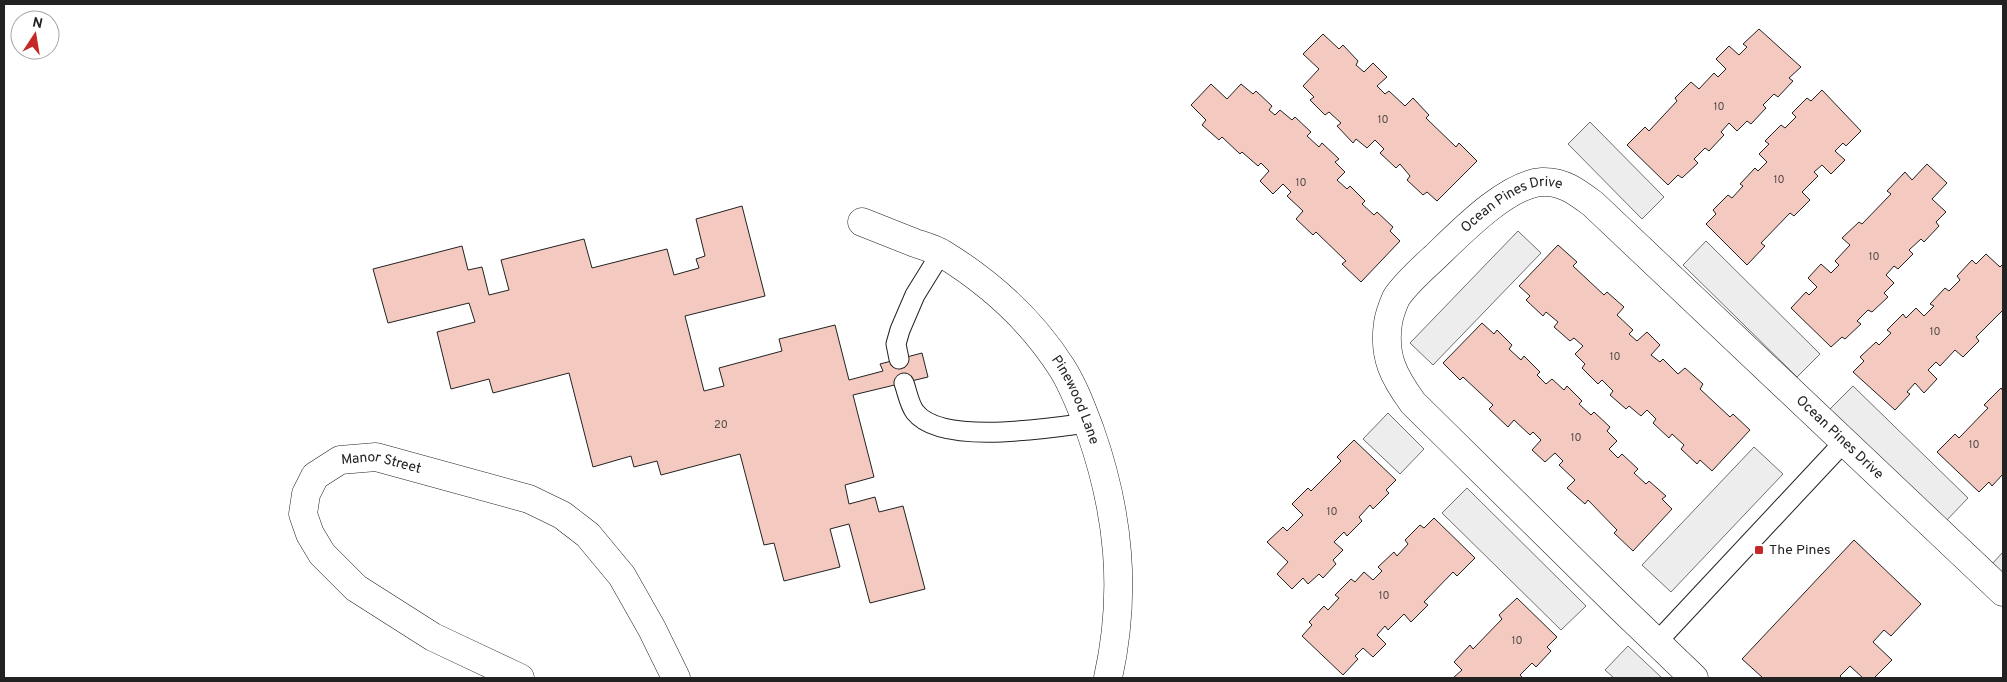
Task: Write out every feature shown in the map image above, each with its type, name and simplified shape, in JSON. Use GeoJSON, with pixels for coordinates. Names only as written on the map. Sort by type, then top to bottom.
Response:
{"type":"FeatureCollection","features":[{"type":"Feature","properties":{"kind":"street","name":"Ocean Pines Drive"},"geometry":{"type":"LineString","coordinates":[[1694,678],[1420,410],[1402,387],[1389,363],[1386,339],[1388,321],[1396,298],[1470,224],[1505,197],[1525,185],[1541,182],[1558,182],[1573,189],[1593,204],[2003,592]]}},
{"type":"Feature","properties":{"kind":"street","name":"Pinewood Lane"},"geometry":{"type":"LineString","coordinates":[[862,222],[942,253],[997,292],[1025,321],[1063,369],[1087,423],[1102,465],[1117,539],[1118,614],[1115,648],[1108,678]]}},
{"type":"Feature","properties":{"kind":"street","name":"Manor Street"},"geometry":{"type":"LineString","coordinates":[[520,678],[433,637],[356,588],[322,554],[310,534],[303,514],[306,494],[315,476],[340,460],[376,457],[529,499],[562,515],[588,535],[622,576],[652,629],[676,678]]}},
{"type":"Feature","properties":{"kind":"lane"},"geometry":{"type":"LineString","coordinates":[[899,359],[896,344],[900,330],[915,295],[942,253]]}},
{"type":"Feature","properties":{"kind":"lane"},"geometry":{"type":"LineString","coordinates":[[904,383],[914,411],[926,421],[953,430],[983,433],[1087,423]]}},
{"type":"Feature","properties":{"kind":"lane"},"geometry":{"type":"LineString","coordinates":[[1657,642],[1844,442]]}},
{"type":"Feature","properties":{"kind":"shaded area"},"geometry":{"type":"Polygon","coordinates":[[[1590,122],[1664,197],[1642,219],[1568,144],[1590,122]]]}},
{"type":"Feature","properties":{"kind":"shaded area"},"geometry":{"type":"Polygon","coordinates":[[[1518,231],[1541,253],[1433,365],[1410,343],[1518,231]]]}},
{"type":"Feature","properties":{"kind":"shaded area"},"geometry":{"type":"Polygon","coordinates":[[[1706,241],[1820,354],[1797,377],[1683,265],[1706,241]]]}},
{"type":"Feature","properties":{"kind":"shaded area"},"geometry":{"type":"Polygon","coordinates":[[[1853,386],[1968,498],[1945,522],[1830,409],[1853,386]]]}},
{"type":"Feature","properties":{"kind":"shaded area"},"geometry":{"type":"Polygon","coordinates":[[[1388,413],[1424,449],[1400,474],[1363,439],[1388,413]]]}},
{"type":"Feature","properties":{"kind":"shaded area"},"geometry":{"type":"Polygon","coordinates":[[[1754,447],[1783,474],[1671,592],[1642,565],[1754,447]]]}},
{"type":"Feature","properties":{"kind":"shaded area"},"geometry":{"type":"Polygon","coordinates":[[[1467,488],[1586,606],[1561,630],[1442,513],[1467,488]]]}},
{"type":"Feature","properties":{"kind":"shaded area"},"geometry":{"type":"Polygon","coordinates":[[[2003,552],[2003,575],[1992,564],[2003,552]]]}},
{"type":"Feature","properties":{"kind":"shaded area"},"geometry":{"type":"Polygon","coordinates":[[[1628,646],[1662,678],[1614,678],[1605,670],[1628,646]]]}},
{"type":"Feature","properties":{"kind":"building"},"geometry":{"type":"Polygon","coordinates":[[[1759,29],[1801,67],[1789,78],[1793,81],[1778,97],[1774,94],[1763,105],[1766,108],[1751,124],[1747,121],[1737,131],[1729,123],[1721,132],[1724,135],[1709,151],[1705,148],[1694,159],[1698,163],[1682,178],[1678,175],[1668,185],[1627,145],[1645,127],[1649,131],[1677,101],[1675,98],[1691,82],[1699,89],[1714,73],[1718,77],[1726,69],[1716,59],[1729,46],[1739,55],[1747,47],[1743,44],[1759,29]]]}},
{"type":"Feature","properties":{"kind":"building"},"geometry":{"type":"Polygon","coordinates":[[[1323,34],[1339,49],[1343,45],[1358,61],[1356,65],[1364,72],[1373,63],[1387,77],[1377,86],[1385,94],[1389,91],[1405,106],[1413,98],[1429,115],[1426,118],[1456,147],[1459,143],[1477,161],[1437,201],[1427,192],[1423,195],[1407,180],[1410,176],[1400,164],[1396,168],[1380,153],[1384,149],[1375,140],[1367,148],[1356,139],[1353,143],[1337,126],[1341,123],[1329,112],[1325,115],[1310,100],[1314,97],[1303,86],[1319,69],[1303,54],[1323,34]]]}},
{"type":"Feature","properties":{"kind":"building"},"geometry":{"type":"Polygon","coordinates":[[[1211,84],[1227,99],[1241,84],[1253,94],[1256,91],[1272,106],[1269,110],[1275,115],[1280,110],[1292,120],[1295,117],[1311,132],[1307,136],[1319,147],[1322,143],[1339,159],[1335,162],[1345,172],[1337,180],[1347,189],[1350,186],[1365,201],[1362,204],[1374,215],[1377,212],[1393,227],[1390,231],[1400,241],[1361,282],[1342,264],[1346,261],[1316,232],[1313,235],[1296,219],[1303,211],[1287,196],[1291,192],[1283,184],[1273,194],[1260,181],[1269,171],[1261,163],[1258,166],[1242,152],[1240,154],[1222,137],[1219,140],[1202,125],[1206,120],[1191,105],[1211,84]]]}},
{"type":"Feature","properties":{"kind":"building"},"geometry":{"type":"Polygon","coordinates":[[[1822,90],[1861,131],[1846,146],[1843,143],[1835,151],[1845,160],[1831,174],[1822,165],[1814,172],[1818,176],[1802,192],[1810,200],[1794,216],[1790,213],[1761,243],[1765,246],[1747,265],[1706,224],[1716,214],[1713,210],[1728,195],[1732,198],[1743,186],[1740,184],[1755,168],[1758,171],[1767,162],[1759,154],[1769,144],[1765,141],[1781,125],[1785,128],[1796,117],[1792,113],[1807,98],[1811,101],[1822,90]]]}},
{"type":"Feature","properties":{"kind":"building"},"geometry":{"type":"Polygon","coordinates":[[[1927,164],[1947,183],[1932,199],[1946,212],[1936,222],[1939,226],[1924,242],[1921,239],[1909,250],[1913,254],[1898,269],[1894,266],[1886,275],[1894,283],[1884,293],[1888,297],[1872,312],[1868,310],[1857,321],[1861,324],[1845,339],[1842,337],[1831,347],[1791,308],[1806,292],[1809,295],[1817,287],[1808,278],[1821,264],[1831,273],[1839,265],[1835,261],[1850,245],[1842,238],[1859,222],[1862,224],[1891,194],[1887,191],[1905,172],[1912,180],[1927,164]]]}},
{"type":"Feature","properties":{"kind":"building"},"geometry":{"type":"Polygon","coordinates":[[[742,206],[765,296],[685,316],[704,391],[724,386],[719,368],[782,351],[779,339],[835,325],[849,380],[883,371],[880,364],[922,353],[928,377],[853,395],[874,477],[845,485],[849,504],[875,497],[879,512],[903,506],[925,589],[870,603],[849,524],[830,529],[840,567],[784,581],[774,543],[764,545],[740,454],[661,475],[657,461],[634,467],[631,456],[593,467],[569,373],[493,393],[489,379],[451,389],[437,332],[475,322],[469,303],[388,323],[373,269],[462,246],[468,270],[482,267],[489,295],[509,290],[501,260],[584,239],[592,268],[667,249],[674,275],[699,268],[696,259],[705,256],[696,219],[742,206]]]}},
{"type":"Feature","properties":{"kind":"building"},"geometry":{"type":"Polygon","coordinates":[[[1558,245],[1577,262],[1573,266],[1604,295],[1607,292],[1624,307],[1617,315],[1633,330],[1629,334],[1637,341],[1647,332],[1660,345],[1651,355],[1660,362],[1663,359],[1678,374],[1685,368],[1703,384],[1700,389],[1730,417],[1733,414],[1750,430],[1712,471],[1700,460],[1697,464],[1681,449],[1684,445],[1672,434],[1669,438],[1653,423],[1656,419],[1647,410],[1641,416],[1629,406],[1626,409],[1610,395],[1613,391],[1602,380],[1598,384],[1582,368],[1585,364],[1575,354],[1583,346],[1574,338],[1570,341],[1554,327],[1558,322],[1546,312],[1543,316],[1526,300],[1530,296],[1519,286],[1558,245]]]}},
{"type":"Feature","properties":{"kind":"building"},"geometry":{"type":"Polygon","coordinates":[[[1986,254],[2000,267],[2003,264],[2003,310],[1976,337],[1979,341],[1963,357],[1955,350],[1940,366],[1936,362],[1928,370],[1937,379],[1924,393],[1915,383],[1907,392],[1910,394],[1895,410],[1853,372],[1864,361],[1860,357],[1876,342],[1879,345],[1891,333],[1887,330],[1903,314],[1906,318],[1916,308],[1924,316],[1934,306],[1930,304],[1945,288],[1949,291],[1960,280],[1957,276],[1972,260],[1976,264],[1986,254]]]}},
{"type":"Feature","properties":{"kind":"building"},"geometry":{"type":"Polygon","coordinates":[[[1482,323],[1494,334],[1497,330],[1512,345],[1509,349],[1521,360],[1524,356],[1540,372],[1537,375],[1546,384],[1552,379],[1564,390],[1567,386],[1582,401],[1579,404],[1591,415],[1594,412],[1610,427],[1607,431],[1617,441],[1609,449],[1618,458],[1622,454],[1638,469],[1634,473],[1646,484],[1649,481],[1666,496],[1662,499],[1672,509],[1633,551],[1614,533],[1617,530],[1588,500],[1585,504],[1567,488],[1575,480],[1559,465],[1563,461],[1555,453],[1545,462],[1532,450],[1541,440],[1533,432],[1530,435],[1514,420],[1508,427],[1489,409],[1493,405],[1463,377],[1460,380],[1443,363],[1482,323]]]}},
{"type":"Feature","properties":{"kind":"building"},"geometry":{"type":"Polygon","coordinates":[[[2001,388],[2003,391],[2003,474],[1992,486],[1989,482],[1979,492],[1937,452],[1955,434],[1959,438],[1988,408],[1984,405],[2001,388]]]}},
{"type":"Feature","properties":{"kind":"building"},"geometry":{"type":"Polygon","coordinates":[[[1354,440],[1396,480],[1386,490],[1389,493],[1373,509],[1370,505],[1359,517],[1362,521],[1347,536],[1344,532],[1334,542],[1343,550],[1333,560],[1336,564],[1323,578],[1319,574],[1308,584],[1303,578],[1292,589],[1277,574],[1288,562],[1267,542],[1283,527],[1287,531],[1303,515],[1292,504],[1308,488],[1311,491],[1341,461],[1337,457],[1354,440]]]}},
{"type":"Feature","properties":{"kind":"building"},"geometry":{"type":"Polygon","coordinates":[[[1434,518],[1475,558],[1457,576],[1453,572],[1424,602],[1428,605],[1411,622],[1404,614],[1388,630],[1385,626],[1377,635],[1386,644],[1373,657],[1363,648],[1355,656],[1358,659],[1343,675],[1302,636],[1312,625],[1309,622],[1324,606],[1328,610],[1339,598],[1335,595],[1351,579],[1355,582],[1364,572],[1373,580],[1382,571],[1378,567],[1394,552],[1397,556],[1408,544],[1405,540],[1420,525],[1424,528],[1434,518]]]}},
{"type":"Feature","properties":{"kind":"building"},"geometry":{"type":"Polygon","coordinates":[[[1854,540],[1921,604],[1891,636],[1884,630],[1873,642],[1892,660],[1874,678],[1863,678],[1850,666],[1840,676],[1842,678],[1763,678],[1742,659],[1854,540]]]}},
{"type":"Feature","properties":{"kind":"building"},"geometry":{"type":"Polygon","coordinates":[[[1517,598],[1557,637],[1547,647],[1551,651],[1536,667],[1532,663],[1520,675],[1523,678],[1453,678],[1462,670],[1454,662],[1470,645],[1473,649],[1502,619],[1499,615],[1517,598]]]}},
{"type":"Feature","properties":{"kind":"place","name":"The Pines"},"geometry":{"type":"Point","coordinates":[1759,550]}}]}
